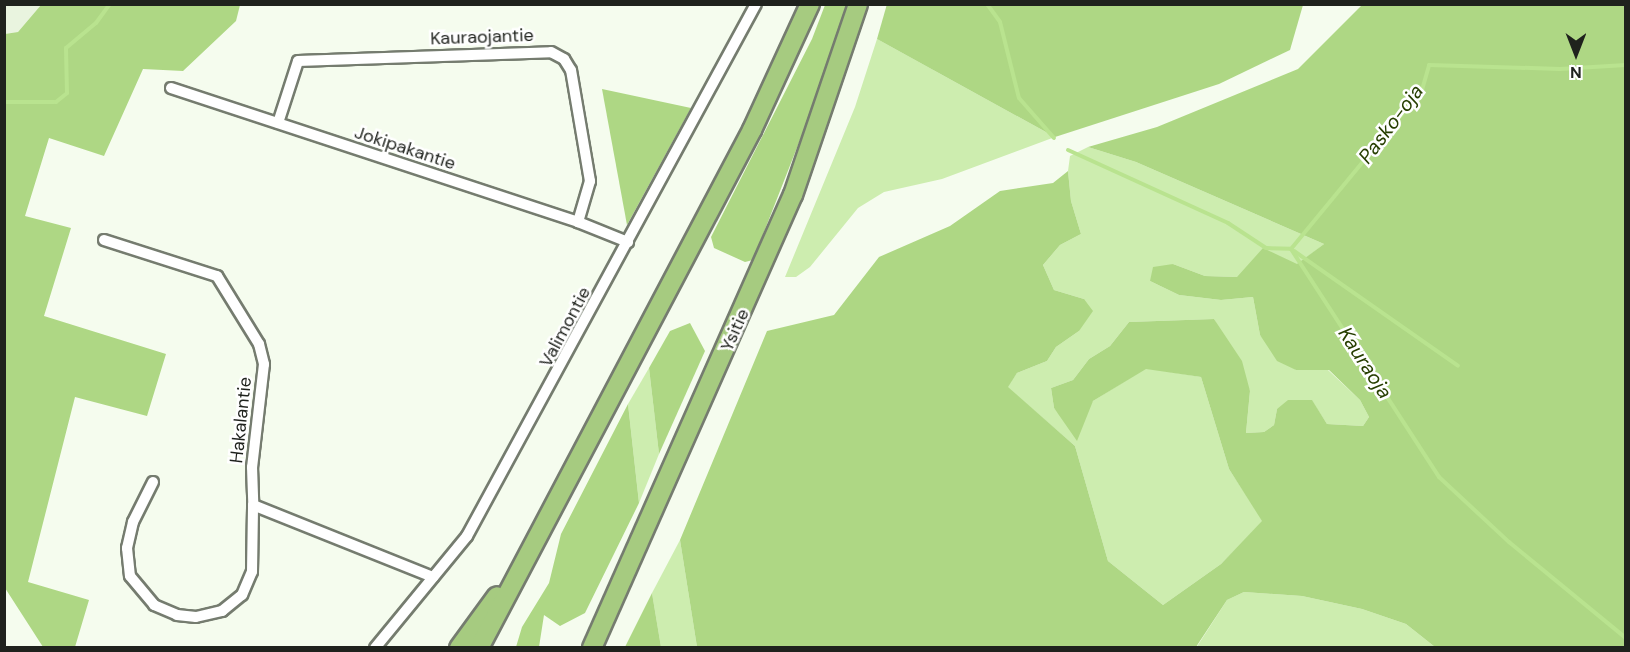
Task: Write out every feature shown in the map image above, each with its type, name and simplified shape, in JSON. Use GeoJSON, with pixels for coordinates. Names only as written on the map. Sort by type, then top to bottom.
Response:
{"type":"FeatureCollection","features":[{"type":"Feature","properties":{"kind":"highway"},"geometry":{"type":"LineString","coordinates":[[479,648],[752,130],[810,4]]}},
{"type":"Feature","properties":{"kind":"highway","name":"Ysitie"},"geometry":{"type":"LineString","coordinates":[[592,648],[794,195],[858,4]]}},
{"type":"Feature","properties":{"kind":"highway"},"geometry":{"type":"LineString","coordinates":[[459,648],[525,562]]}},
{"type":"Feature","properties":{"kind":"street","name":"Valimontie"},"geometry":{"type":"LineString","coordinates":[[375,648],[467,536],[514,456],[756,4]]}},
{"type":"Feature","properties":{"kind":"street","name":"Kauraojantie"},"geometry":{"type":"LineString","coordinates":[[278,123],[298,61],[551,52],[564,59],[571,70],[590,181],[578,222]]}},
{"type":"Feature","properties":{"kind":"street","name":"Jokipakantie"},"geometry":{"type":"LineString","coordinates":[[171,88],[578,222],[628,242]]}},
{"type":"Feature","properties":{"kind":"street","name":"Hakalantie"},"geometry":{"type":"LineString","coordinates":[[104,240],[217,276],[259,344],[264,363],[252,467],[252,572],[242,596],[222,611],[196,617],[177,615],[154,605],[130,576],[127,548],[133,522],[153,482]]}},
{"type":"Feature","properties":{"kind":"street"},"geometry":{"type":"LineString","coordinates":[[253,505],[433,577]]}},
{"type":"Feature","properties":{"kind":"shaded area"},"geometry":{"type":"Polygon","coordinates":[[[4,5],[41,5],[18,32],[5,34],[4,5]]]}},
{"type":"Feature","properties":{"kind":"green space"},"geometry":{"type":"Polygon","coordinates":[[[887,4],[1303,5],[1290,50],[1219,84],[1055,137],[877,39],[887,4]]]}},
{"type":"Feature","properties":{"kind":"green space"},"geometry":{"type":"Polygon","coordinates":[[[41,5],[240,5],[236,21],[183,71],[143,69],[104,156],[49,138],[25,216],[71,228],[44,316],[166,354],[147,416],[75,397],[28,582],[89,600],[75,647],[43,647],[5,588],[5,34],[18,32],[41,5]]]}},
{"type":"Feature","properties":{"kind":"green space"},"geometry":{"type":"Polygon","coordinates":[[[825,5],[846,5],[818,94],[753,260],[745,262],[714,248],[711,237],[812,39],[825,5]]]}},
{"type":"Feature","properties":{"kind":"green space"},"geometry":{"type":"Polygon","coordinates":[[[1362,5],[1625,5],[1625,647],[1435,647],[1406,624],[1362,609],[1302,596],[1244,592],[1227,600],[1196,647],[697,647],[680,540],[767,331],[834,315],[879,257],[950,226],[1000,191],[1053,183],[1068,171],[1071,201],[1081,234],[1060,245],[1043,265],[1054,290],[1084,299],[1093,311],[1079,331],[1056,347],[1047,361],[1017,373],[1008,387],[1075,446],[1108,561],[1163,605],[1221,564],[1262,521],[1229,469],[1201,377],[1146,369],[1093,401],[1077,441],[1054,408],[1051,388],[1073,380],[1089,359],[1110,346],[1129,322],[1214,319],[1242,361],[1250,391],[1246,433],[1264,432],[1274,425],[1277,409],[1288,400],[1312,400],[1327,424],[1363,426],[1369,417],[1360,400],[1329,370],[1296,370],[1277,361],[1260,335],[1253,297],[1221,300],[1179,295],[1150,281],[1153,267],[1173,264],[1205,276],[1237,277],[1263,248],[1297,264],[1324,244],[1136,162],[1088,147],[1157,127],[1298,69],[1362,5]]]}},
{"type":"Feature","properties":{"kind":"green space"},"geometry":{"type":"Polygon","coordinates":[[[877,39],[1055,137],[942,179],[884,192],[858,208],[810,267],[796,277],[785,277],[855,107],[877,39]]]}},
{"type":"Feature","properties":{"kind":"green space"},"geometry":{"type":"Polygon","coordinates":[[[602,89],[691,108],[627,225],[602,89]]]}},
{"type":"Feature","properties":{"kind":"green space"},"geometry":{"type":"Polygon","coordinates":[[[1088,147],[1136,162],[1324,244],[1297,265],[1237,277],[1205,276],[1173,264],[1150,281],[1179,295],[1221,300],[1253,297],[1260,335],[1296,370],[1328,370],[1360,400],[1369,417],[1363,426],[1327,424],[1312,401],[1277,409],[1274,425],[1264,432],[1246,433],[1250,391],[1214,319],[1129,322],[1110,346],[1089,359],[1073,380],[1051,388],[1054,408],[1069,426],[1093,401],[1146,368],[1201,377],[1229,469],[1263,521],[1221,564],[1163,605],[1108,561],[1075,446],[1007,387],[1017,373],[1047,361],[1056,347],[1079,331],[1084,299],[1054,290],[1043,265],[1060,245],[1081,234],[1071,201],[1068,171],[1070,156],[1088,147]]]}},
{"type":"Feature","properties":{"kind":"green space"},"geometry":{"type":"Polygon","coordinates":[[[690,323],[705,351],[659,454],[649,368],[670,331],[690,323]]]}},
{"type":"Feature","properties":{"kind":"green space"},"geometry":{"type":"Polygon","coordinates":[[[649,368],[659,454],[639,503],[628,404],[649,368]]]}},
{"type":"Feature","properties":{"kind":"green space"},"geometry":{"type":"Polygon","coordinates":[[[628,404],[639,503],[585,613],[560,626],[544,615],[539,647],[516,647],[522,627],[549,583],[561,534],[628,404]]]}},
{"type":"Feature","properties":{"kind":"green space"},"geometry":{"type":"Polygon","coordinates":[[[680,540],[697,647],[661,647],[652,593],[680,540]]]}},
{"type":"Feature","properties":{"kind":"green space"},"geometry":{"type":"Polygon","coordinates":[[[1244,592],[1302,596],[1362,609],[1406,624],[1435,647],[1196,648],[1227,600],[1244,592]]]}},
{"type":"Feature","properties":{"kind":"green space"},"geometry":{"type":"Polygon","coordinates":[[[652,593],[661,647],[625,647],[652,593]]]}},
{"type":"Feature","properties":{"kind":"waterway"},"geometry":{"type":"LineString","coordinates":[[4,102],[56,102],[67,93],[66,48],[96,23],[110,4]]}},
{"type":"Feature","properties":{"kind":"waterway","name":"Kauraoja"},"geometry":{"type":"LineString","coordinates":[[987,4],[1000,22],[1019,98],[1054,138]]}},
{"type":"Feature","properties":{"kind":"waterway","name":"Pasko-oja"},"geometry":{"type":"LineString","coordinates":[[1291,249],[1422,90],[1429,65],[1560,69],[1626,65]]}},
{"type":"Feature","properties":{"kind":"waterway","name":"Kauraoja"},"geometry":{"type":"LineString","coordinates":[[1068,150],[1228,223],[1266,248],[1291,249]]}},
{"type":"Feature","properties":{"kind":"waterway","name":"Kauraoja"},"geometry":{"type":"LineString","coordinates":[[1291,249],[1439,477],[1509,542],[1626,638]]}},
{"type":"Feature","properties":{"kind":"waterway"},"geometry":{"type":"LineString","coordinates":[[1294,251],[1458,366]]}}]}
